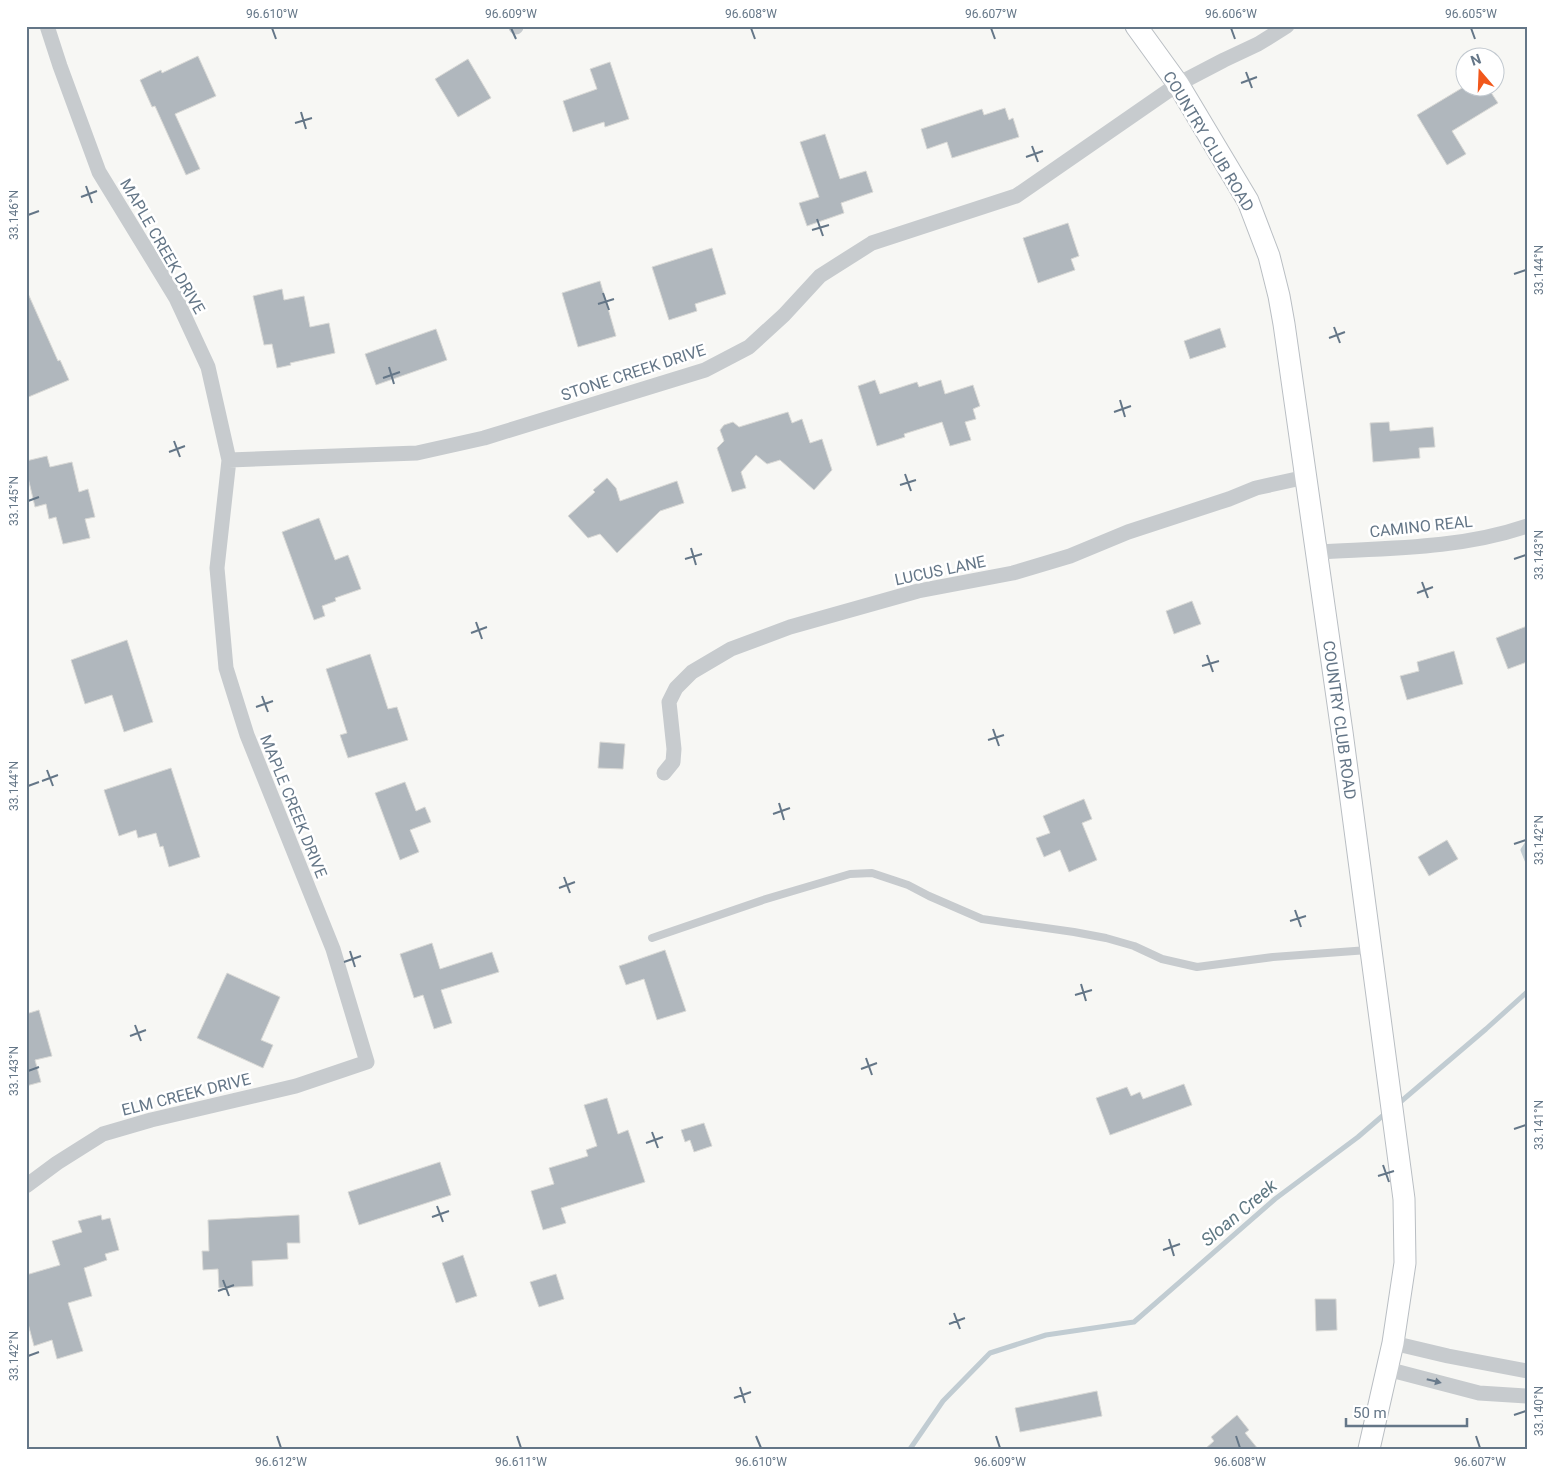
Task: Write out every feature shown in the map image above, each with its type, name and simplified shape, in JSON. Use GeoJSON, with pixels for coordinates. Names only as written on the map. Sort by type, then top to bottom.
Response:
{"type":"FeatureCollection","features":[{"type":"Feature","properties":{"kind":"main road","name":"COUNTRY CLUB ROAD"},"geometry":{"type":"LineString","coordinates":[[1136,26],[1178,84],[1248,202],[1268,256],[1284,324],[1317,552],[1404,1199],[1405,1263],[1393,1343],[1369,1449]]}},
{"type":"Feature","properties":{"kind":"street","name":"MAPLE CREEK DRIVE"},"geometry":{"type":"LineString","coordinates":[[47,26],[99,172],[176,298],[208,367],[229,460],[217,568],[226,668],[246,735],[333,949],[367,1062]]}},
{"type":"Feature","properties":{"kind":"street","name":"STONE CREEK DRIVE"},"geometry":{"type":"LineString","coordinates":[[229,460],[417,453],[484,438],[705,370],[749,347],[784,315],[820,276],[872,243],[1016,196],[1178,84],[1258,44],[1287,26]]}},
{"type":"Feature","properties":{"kind":"street","name":"LUCUS LANE"},"geometry":{"type":"LineString","coordinates":[[664,773],[673,762],[674,748],[669,702],[676,688],[692,672],[731,649],[790,627],[918,591],[1013,573],[1070,556],[1128,532],[1256,488],[1306,477]]}},
{"type":"Feature","properties":{"kind":"street","name":"CAMINO REAL"},"geometry":{"type":"LineString","coordinates":[[1317,552],[1467,541],[1527,526]]}},
{"type":"Feature","properties":{"kind":"street","name":"ELM CREEK DRIVE"},"geometry":{"type":"LineString","coordinates":[[26,1186],[57,1163],[103,1134],[160,1117],[296,1086],[367,1062]]}},
{"type":"Feature","properties":{"kind":"street"},"geometry":{"type":"LineString","coordinates":[[1393,1343],[1527,1371]]}},
{"type":"Feature","properties":{"kind":"street"},"geometry":{"type":"LineString","coordinates":[[1387,1369],[1479,1393],[1527,1396]]}},
{"type":"Feature","properties":{"kind":"lane"},"geometry":{"type":"LineString","coordinates":[[652,938],[820,882],[850,874],[872,873],[908,884],[938,900],[982,919],[1106,938],[1134,946],[1162,959],[1197,967],[1273,957],[1370,950]]}},
{"type":"Feature","properties":{"kind":"building"},"geometry":{"type":"Polygon","coordinates":[[[198,56],[216,96],[175,114],[200,169],[186,175],[155,106],[152,107],[140,80],[161,70],[162,73],[198,56]]]}},
{"type":"Feature","properties":{"kind":"building"},"geometry":{"type":"Polygon","coordinates":[[[468,59],[491,98],[458,117],[435,79],[468,59]]]}},
{"type":"Feature","properties":{"kind":"building"},"geometry":{"type":"Polygon","coordinates":[[[610,62],[629,119],[605,127],[604,122],[573,132],[563,101],[597,89],[590,69],[610,62]]]}},
{"type":"Feature","properties":{"kind":"building"},"geometry":{"type":"Polygon","coordinates":[[[1456,92],[1456,98],[1495,98],[1498,103],[1452,131],[1466,154],[1447,165],[1417,115],[1456,92]]]}},
{"type":"Feature","properties":{"kind":"building"},"geometry":{"type":"Polygon","coordinates":[[[1005,108],[1009,120],[1013,118],[1019,137],[952,158],[947,142],[927,149],[921,129],[982,109],[984,115],[1005,108]]]}},
{"type":"Feature","properties":{"kind":"building"},"geometry":{"type":"Polygon","coordinates":[[[825,134],[840,179],[866,171],[873,192],[841,203],[844,213],[807,226],[799,203],[819,197],[800,142],[825,134]]]}},
{"type":"Feature","properties":{"kind":"building"},"geometry":{"type":"Polygon","coordinates":[[[1068,223],[1079,256],[1071,259],[1075,270],[1038,283],[1023,238],[1068,223]]]}},
{"type":"Feature","properties":{"kind":"building"},"geometry":{"type":"Polygon","coordinates":[[[712,248],[726,294],[695,304],[697,311],[669,320],[652,267],[712,248]]]}},
{"type":"Feature","properties":{"kind":"building"},"geometry":{"type":"Polygon","coordinates":[[[600,281],[616,336],[578,347],[562,293],[600,281]]]}},
{"type":"Feature","properties":{"kind":"building"},"geometry":{"type":"Polygon","coordinates":[[[26,289],[58,361],[60,360],[69,380],[26,398],[26,289]]]}},
{"type":"Feature","properties":{"kind":"building"},"geometry":{"type":"Polygon","coordinates":[[[282,289],[284,300],[304,296],[310,327],[329,323],[335,353],[290,363],[291,365],[277,368],[272,344],[264,345],[253,296],[282,289]]]}},
{"type":"Feature","properties":{"kind":"building"},"geometry":{"type":"Polygon","coordinates":[[[1220,328],[1226,347],[1190,359],[1184,341],[1220,328]]]}},
{"type":"Feature","properties":{"kind":"building"},"geometry":{"type":"Polygon","coordinates":[[[436,329],[447,360],[376,385],[365,354],[436,329]]]}},
{"type":"Feature","properties":{"kind":"building"},"geometry":{"type":"Polygon","coordinates":[[[875,380],[880,394],[917,382],[919,387],[941,380],[945,394],[973,385],[980,406],[973,409],[976,419],[965,422],[971,440],[950,446],[942,422],[904,434],[905,437],[877,446],[858,386],[875,380]]]}},
{"type":"Feature","properties":{"kind":"building"},"geometry":{"type":"Polygon","coordinates":[[[788,412],[792,423],[802,419],[810,443],[822,439],[832,470],[814,490],[780,460],[767,464],[756,455],[741,472],[746,488],[732,492],[717,448],[724,441],[720,430],[724,425],[733,422],[739,427],[788,412]]]}},
{"type":"Feature","properties":{"kind":"building"},"geometry":{"type":"Polygon","coordinates":[[[1389,422],[1390,431],[1433,427],[1435,447],[1419,448],[1420,458],[1373,462],[1370,423],[1389,422]]]}},
{"type":"Feature","properties":{"kind":"building"},"geometry":{"type":"Polygon","coordinates":[[[47,456],[50,467],[72,462],[79,492],[88,489],[95,517],[85,519],[90,538],[63,544],[56,517],[49,519],[46,504],[35,507],[26,469],[26,461],[47,456]]]}},
{"type":"Feature","properties":{"kind":"building"},"geometry":{"type":"Polygon","coordinates":[[[607,478],[616,488],[620,501],[677,481],[684,503],[660,511],[617,553],[600,534],[588,538],[568,516],[595,492],[593,490],[607,478]]]}},
{"type":"Feature","properties":{"kind":"building"},"geometry":{"type":"Polygon","coordinates":[[[319,518],[335,560],[348,555],[361,589],[335,598],[336,601],[322,606],[325,616],[314,620],[282,532],[319,518]]]}},
{"type":"Feature","properties":{"kind":"building"},"geometry":{"type":"Polygon","coordinates":[[[1192,601],[1201,624],[1174,634],[1166,611],[1192,601]]]}},
{"type":"Feature","properties":{"kind":"building"},"geometry":{"type":"Polygon","coordinates":[[[1527,626],[1527,662],[1508,669],[1496,638],[1527,626]]]}},
{"type":"Feature","properties":{"kind":"building"},"geometry":{"type":"Polygon","coordinates":[[[127,640],[153,722],[124,732],[112,695],[85,704],[71,660],[127,640]]]}},
{"type":"Feature","properties":{"kind":"building"},"geometry":{"type":"Polygon","coordinates":[[[1454,651],[1463,684],[1407,700],[1400,676],[1419,671],[1417,662],[1454,651]]]}},
{"type":"Feature","properties":{"kind":"building"},"geometry":{"type":"Polygon","coordinates":[[[370,654],[388,709],[397,707],[408,740],[348,758],[340,735],[347,733],[326,669],[370,654]]]}},
{"type":"Feature","properties":{"kind":"building"},"geometry":{"type":"Polygon","coordinates":[[[600,742],[625,744],[623,769],[598,768],[600,742]]]}},
{"type":"Feature","properties":{"kind":"building"},"geometry":{"type":"Polygon","coordinates":[[[171,768],[200,857],[169,867],[163,846],[160,847],[156,833],[138,838],[136,830],[119,836],[104,790],[171,768]]]}},
{"type":"Feature","properties":{"kind":"building"},"geometry":{"type":"Polygon","coordinates":[[[405,782],[416,811],[425,807],[431,822],[410,830],[419,852],[400,860],[375,793],[405,782]]]}},
{"type":"Feature","properties":{"kind":"building"},"geometry":{"type":"Polygon","coordinates":[[[1084,799],[1092,819],[1082,823],[1097,860],[1069,872],[1060,850],[1044,857],[1036,838],[1050,833],[1043,816],[1084,799]]]}},
{"type":"Feature","properties":{"kind":"building"},"geometry":{"type":"Polygon","coordinates":[[[1447,840],[1458,859],[1429,876],[1418,857],[1447,840]]]}},
{"type":"Feature","properties":{"kind":"building"},"geometry":{"type":"Polygon","coordinates":[[[432,943],[440,969],[492,952],[499,972],[441,990],[452,1023],[434,1029],[423,995],[414,998],[400,954],[432,943]]]}},
{"type":"Feature","properties":{"kind":"building"},"geometry":{"type":"Polygon","coordinates":[[[665,950],[686,1011],[657,1020],[644,979],[626,985],[619,966],[665,950]]]}},
{"type":"Feature","properties":{"kind":"building"},"geometry":{"type":"Polygon","coordinates":[[[227,973],[280,997],[261,1040],[273,1045],[263,1068],[197,1038],[227,973]]]}},
{"type":"Feature","properties":{"kind":"building"},"geometry":{"type":"Polygon","coordinates":[[[39,1010],[52,1056],[35,1060],[41,1082],[26,1086],[26,1014],[39,1010]]]}},
{"type":"Feature","properties":{"kind":"building"},"geometry":{"type":"Polygon","coordinates":[[[1184,1084],[1192,1105],[1110,1135],[1096,1098],[1127,1087],[1131,1096],[1140,1092],[1143,1099],[1184,1084]]]}},
{"type":"Feature","properties":{"kind":"building"},"geometry":{"type":"Polygon","coordinates":[[[607,1098],[618,1134],[628,1130],[645,1182],[561,1208],[566,1223],[543,1230],[531,1191],[554,1184],[549,1168],[588,1156],[586,1150],[597,1146],[584,1105],[607,1098]]]}},
{"type":"Feature","properties":{"kind":"building"},"geometry":{"type":"Polygon","coordinates":[[[704,1123],[712,1146],[694,1152],[690,1140],[685,1142],[681,1130],[704,1123]]]}},
{"type":"Feature","properties":{"kind":"building"},"geometry":{"type":"Polygon","coordinates":[[[440,1162],[451,1195],[359,1225],[348,1192],[440,1162]]]}},
{"type":"Feature","properties":{"kind":"building"},"geometry":{"type":"Polygon","coordinates":[[[101,1215],[102,1220],[110,1218],[119,1250],[105,1254],[107,1260],[84,1268],[92,1296],[68,1303],[83,1351],[57,1359],[52,1340],[34,1346],[26,1316],[26,1275],[60,1265],[52,1241],[82,1232],[78,1221],[101,1215]]]}},
{"type":"Feature","properties":{"kind":"building"},"geometry":{"type":"Polygon","coordinates":[[[299,1215],[300,1243],[287,1243],[288,1259],[252,1261],[253,1286],[219,1288],[218,1269],[203,1270],[202,1251],[209,1251],[208,1220],[299,1215]]]}},
{"type":"Feature","properties":{"kind":"building"},"geometry":{"type":"Polygon","coordinates":[[[463,1255],[477,1296],[456,1303],[442,1263],[463,1255]]]}},
{"type":"Feature","properties":{"kind":"building"},"geometry":{"type":"Polygon","coordinates":[[[556,1274],[564,1299],[539,1307],[530,1282],[556,1274]]]}},
{"type":"Feature","properties":{"kind":"building"},"geometry":{"type":"Polygon","coordinates":[[[1315,1299],[1336,1299],[1337,1330],[1316,1331],[1315,1299]]]}},
{"type":"Feature","properties":{"kind":"building"},"geometry":{"type":"Polygon","coordinates":[[[1097,1391],[1102,1416],[1020,1432],[1015,1408],[1097,1391]]]}},
{"type":"Feature","properties":{"kind":"building"},"geometry":{"type":"Polygon","coordinates":[[[1237,1415],[1249,1430],[1245,1433],[1258,1449],[1205,1449],[1214,1441],[1211,1437],[1237,1415]]]}},
{"type":"Feature","properties":{"kind":"waterway","name":"Sloan Creek"},"geometry":{"type":"LineString","coordinates":[[1527,844],[1523,850],[1527,860]]}},
{"type":"Feature","properties":{"kind":"waterway","name":"Sloan Creek"},"geometry":{"type":"LineString","coordinates":[[1398,1104],[1527,992]]}},
{"type":"Feature","properties":{"kind":"waterway","name":"Sloan Creek"},"geometry":{"type":"LineString","coordinates":[[910,1449],[943,1401],[990,1353],[1046,1335],[1134,1322],[1275,1199],[1358,1137],[1387,1112]]}}]}
